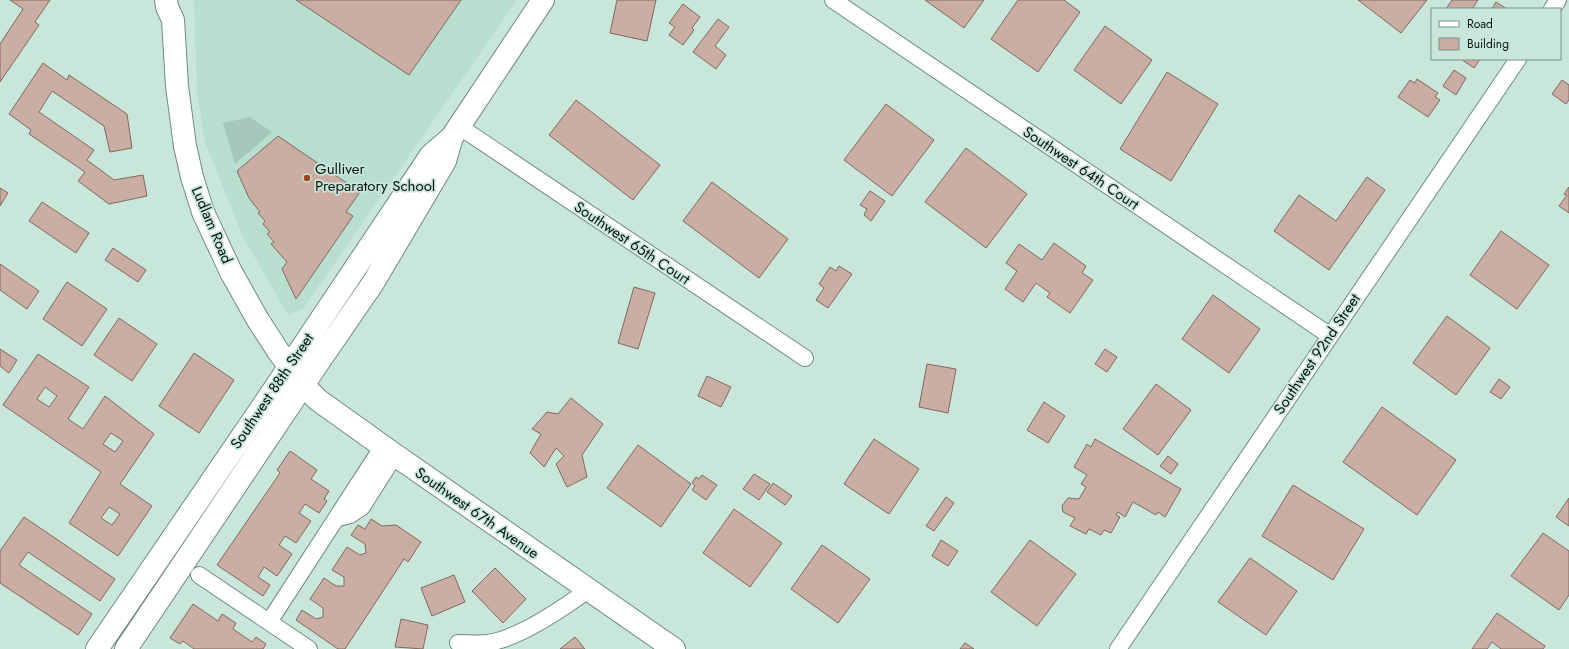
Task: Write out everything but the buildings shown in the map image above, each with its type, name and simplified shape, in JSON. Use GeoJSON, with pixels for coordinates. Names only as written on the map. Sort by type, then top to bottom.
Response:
{"type":"FeatureCollection","features":[{"type":"Feature","properties":{"kind":"street","name":"Southwest 88th Street"},"geometry":{"type":"LineString","coordinates":[[126,649],[381,270],[445,161],[456,132],[543,0]]}},
{"type":"Feature","properties":{"kind":"street","name":"Southwest 64th Court"},"geometry":{"type":"LineString","coordinates":[[833,0],[1329,335]]}},
{"type":"Feature","properties":{"kind":"street","name":"Ludlam Road"},"geometry":{"type":"LineString","coordinates":[[173,7],[181,118],[190,169],[199,200],[234,277],[266,332],[290,367]]}},
{"type":"Feature","properties":{"kind":"street","name":"Southwest 92nd Street"},"geometry":{"type":"LineString","coordinates":[[1118,649],[1329,335],[1517,60]]}},
{"type":"Feature","properties":{"kind":"street","name":"Southwest 88th Street"},"geometry":{"type":"LineString","coordinates":[[97,649],[290,367],[431,155],[456,132]]}},
{"type":"Feature","properties":{"kind":"street","name":"Southwest 65th Court"},"geometry":{"type":"LineString","coordinates":[[456,132],[805,358]]}},
{"type":"Feature","properties":{"kind":"street","name":"Southwest 67th Avenue"},"geometry":{"type":"LineString","coordinates":[[290,367],[318,400],[674,649]]}},
{"type":"Feature","properties":{"kind":"street"},"geometry":{"type":"LineString","coordinates":[[269,622],[338,518],[350,514],[362,507],[389,451]]}},
{"type":"Feature","properties":{"kind":"street"},"geometry":{"type":"LineString","coordinates":[[199,575],[309,649]]}},
{"type":"Feature","properties":{"kind":"street"},"geometry":{"type":"LineString","coordinates":[[141,584],[158,600]]}},
{"type":"Feature","properties":{"kind":"street"},"geometry":{"type":"LineString","coordinates":[[458,643],[488,643],[505,638],[561,609],[588,590]]}},
{"type":"Feature","properties":{"kind":"shaded area","name":"Gulliver Preparatory School"},"geometry":{"type":"Polygon","coordinates":[[[194,0],[517,0],[303,309],[288,315],[243,237],[205,142],[197,91],[194,0]]]}},
{"type":"Feature","properties":{"kind":"shaded area"},"geometry":{"type":"Polygon","coordinates":[[[250,117],[272,132],[235,164],[223,123],[250,117]]]}},
{"type":"Feature","properties":{"kind":"place","name":"Gulliver Preparatory School"},"geometry":{"type":"Point","coordinates":[307,178]}}]}
